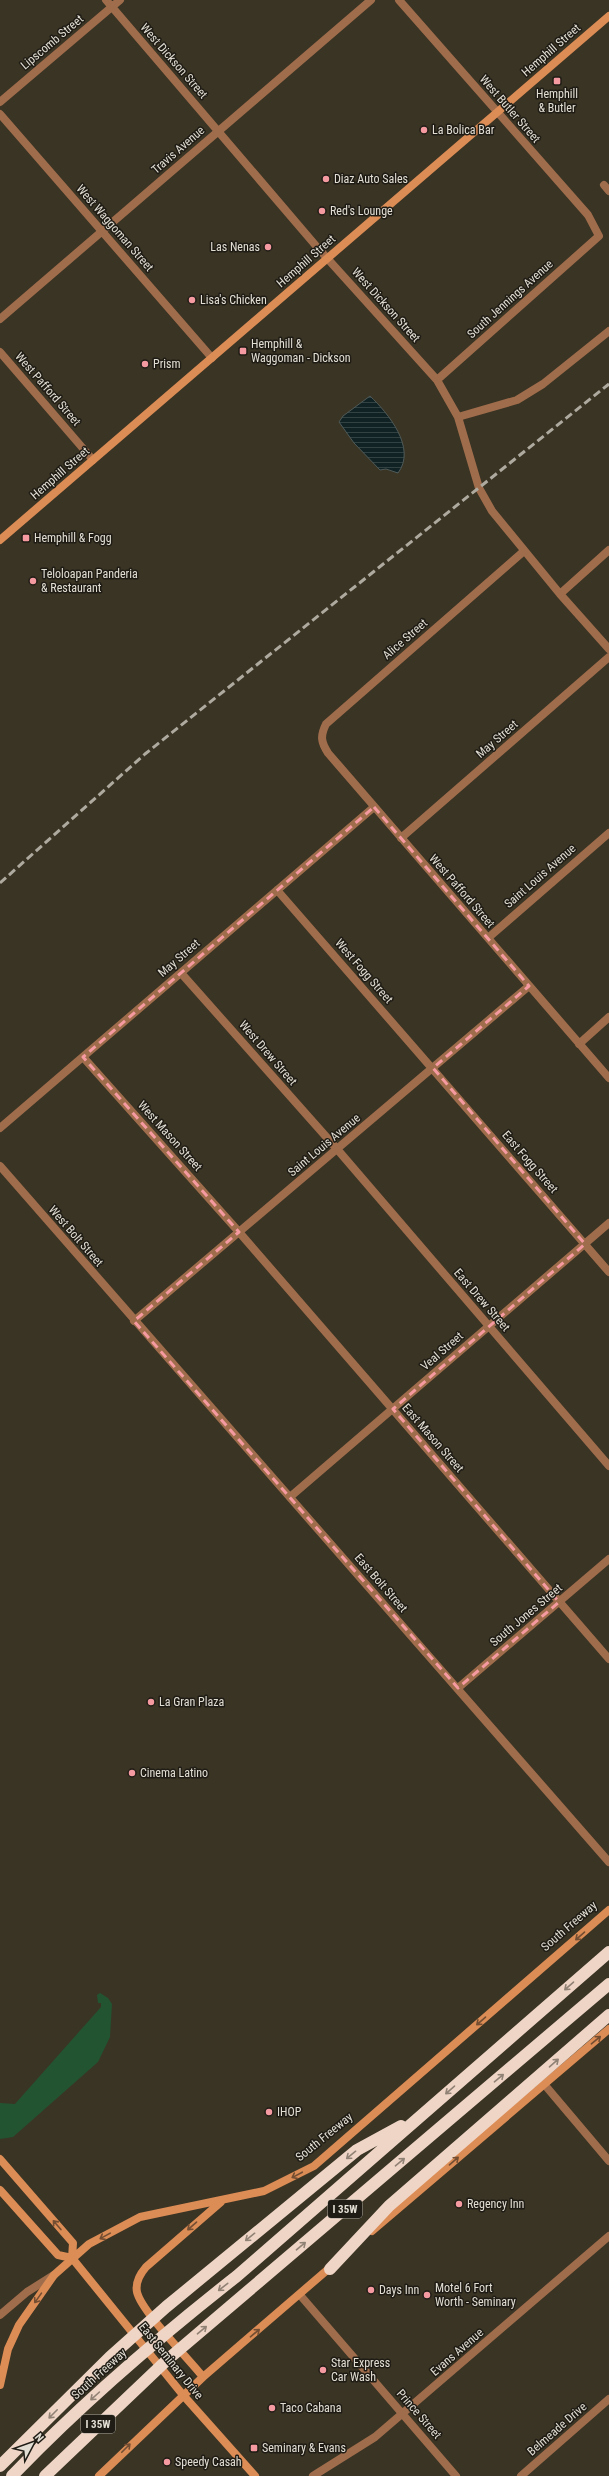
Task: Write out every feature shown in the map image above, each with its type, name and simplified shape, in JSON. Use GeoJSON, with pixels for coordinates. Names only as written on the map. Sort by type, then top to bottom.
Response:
{"type":"FeatureCollection","features":[{"type":"Feature","properties":{"kind":"highway","name":"South Freeway"},"geometry":{"type":"LineString","coordinates":[[12,2476],[64,2424],[182,2319],[237,2276],[609,1952]]}},
{"type":"Feature","properties":{"kind":"highway","name":"I 35W"},"geometry":{"type":"LineString","coordinates":[[45,2476],[167,2360],[609,1984]]}},
{"type":"Feature","properties":{"kind":"highway"},"geometry":{"type":"LineString","coordinates":[[330,2269],[389,2206],[609,2015]]}},
{"type":"Feature","properties":{"kind":"highway"},"geometry":{"type":"LineString","coordinates":[[0,2466],[110,2357],[166,2307],[357,2150],[421,2115]]}},
{"type":"Feature","properties":{"kind":"main road","name":"Hemphill Street"},"geometry":{"type":"LineString","coordinates":[[0,540],[609,16]]}},
{"type":"Feature","properties":{"kind":"main road","name":"South Freeway"},"geometry":{"type":"LineString","coordinates":[[0,2385],[8,2349],[19,2325],[54,2275],[89,2244],[140,2217],[264,2191],[314,2166],[609,1910]]}},
{"type":"Feature","properties":{"kind":"main road"},"geometry":{"type":"LineString","coordinates":[[99,2476],[203,2377],[609,2029]]}},
{"type":"Feature","properties":{"kind":"main road","name":"East Seminary Drive"},"geometry":{"type":"LineString","coordinates":[[0,2159],[72,2243],[72,2258]]}},
{"type":"Feature","properties":{"kind":"main road","name":"East Seminary Drive"},"geometry":{"type":"LineString","coordinates":[[0,2190],[58,2255],[72,2258],[174,2385],[255,2476]]}},
{"type":"Feature","properties":{"kind":"main road"},"geometry":{"type":"LineString","coordinates":[[203,2377],[148,2311],[138,2294],[137,2286],[140,2274],[222,2201]]}},
{"type":"Feature","properties":{"kind":"street","name":"West Dickson Street"},"geometry":{"type":"LineString","coordinates":[[106,0],[328,258],[437,380],[458,417],[479,488],[492,511],[560,594],[609,649]]}},
{"type":"Feature","properties":{"kind":"street","name":"Lipscomb Street"},"geometry":{"type":"LineString","coordinates":[[0,102],[120,0]]}},
{"type":"Feature","properties":{"kind":"street","name":"Travis Avenue"},"geometry":{"type":"LineString","coordinates":[[0,319],[371,0]]}},
{"type":"Feature","properties":{"kind":"street","name":"West Butler Street"},"geometry":{"type":"LineString","coordinates":[[399,0],[588,216],[599,236]]}},
{"type":"Feature","properties":{"kind":"street","name":"West Waggoman Street"},"geometry":{"type":"LineString","coordinates":[[0,114],[212,358]]}},
{"type":"Feature","properties":{"kind":"street","name":"South Jennings Avenue"},"geometry":{"type":"LineString","coordinates":[[437,380],[599,236]]}},
{"type":"Feature","properties":{"kind":"street"},"geometry":{"type":"LineString","coordinates":[[458,417],[517,400],[543,384],[609,331]]}},
{"type":"Feature","properties":{"kind":"street","name":"West Pafford Street"},"geometry":{"type":"LineString","coordinates":[[0,352],[93,460]]}},
{"type":"Feature","properties":{"kind":"street"},"geometry":{"type":"LineString","coordinates":[[560,594],[609,550]]}},
{"type":"Feature","properties":{"kind":"street","name":"Alice Street"},"geometry":{"type":"LineString","coordinates":[[328,753],[321,743],[321,734],[326,724],[524,551]]}},
{"type":"Feature","properties":{"kind":"street","name":"May Street"},"geometry":{"type":"LineString","coordinates":[[401,838],[609,657]]}},
{"type":"Feature","properties":{"kind":"street","name":"West Pafford Street"},"geometry":{"type":"LineString","coordinates":[[328,753],[609,1078]]}},
{"type":"Feature","properties":{"kind":"street","name":"May Street"},"geometry":{"type":"LineString","coordinates":[[0,1128],[374,807]]}},
{"type":"Feature","properties":{"kind":"street","name":"Saint Louis Avenue"},"geometry":{"type":"LineString","coordinates":[[488,938],[609,833]]}},
{"type":"Feature","properties":{"kind":"street","name":"West Fogg Street"},"geometry":{"type":"LineString","coordinates":[[277,890],[433,1068]]}},
{"type":"Feature","properties":{"kind":"street","name":"West Drew Street"},"geometry":{"type":"LineString","coordinates":[[181,973],[337,1149]]}},
{"type":"Feature","properties":{"kind":"street","name":"Saint Louis Avenue"},"geometry":{"type":"LineString","coordinates":[[134,1321],[529,986]]}},
{"type":"Feature","properties":{"kind":"street"},"geometry":{"type":"LineString","coordinates":[[579,1044],[609,1017]]}},
{"type":"Feature","properties":{"kind":"street","name":"West Mason Street"},"geometry":{"type":"LineString","coordinates":[[83,1057],[239,1232]]}},
{"type":"Feature","properties":{"kind":"street","name":"East Fogg Street"},"geometry":{"type":"LineString","coordinates":[[433,1068],[609,1272]]}},
{"type":"Feature","properties":{"kind":"street","name":"East Drew Street"},"geometry":{"type":"LineString","coordinates":[[337,1149],[609,1466]]}},
{"type":"Feature","properties":{"kind":"street","name":"West Bolt Street"},"geometry":{"type":"LineString","coordinates":[[0,1166],[134,1321]]}},
{"type":"Feature","properties":{"kind":"street","name":"Veal Street"},"geometry":{"type":"LineString","coordinates":[[290,1497],[609,1223]]}},
{"type":"Feature","properties":{"kind":"street","name":"East Mason Street"},"geometry":{"type":"LineString","coordinates":[[239,1232],[609,1658]]}},
{"type":"Feature","properties":{"kind":"street","name":"East Bolt Street"},"geometry":{"type":"LineString","coordinates":[[134,1321],[458,1688],[609,1862]]}},
{"type":"Feature","properties":{"kind":"street","name":"South Jones Street"},"geometry":{"type":"LineString","coordinates":[[458,1688],[609,1559]]}},
{"type":"Feature","properties":{"kind":"street"},"geometry":{"type":"LineString","coordinates":[[544,2084],[609,2161]]}},
{"type":"Feature","properties":{"kind":"street","name":"Evans Avenue"},"geometry":{"type":"LineString","coordinates":[[313,2476],[375,2437],[609,2236]]}},
{"type":"Feature","properties":{"kind":"street"},"geometry":{"type":"LineString","coordinates":[[0,2315],[27,2292],[54,2275]]}},
{"type":"Feature","properties":{"kind":"street","name":"Prince Street"},"geometry":{"type":"LineString","coordinates":[[300,2295],[456,2476]]}},
{"type":"Feature","properties":{"kind":"street","name":"Belmeade Drive"},"geometry":{"type":"LineString","coordinates":[[521,2476],[609,2399]]}},
{"type":"Feature","properties":{"kind":"highlighted area"},"geometry":{"type":"Polygon","coordinates":[[[374,807],[529,986],[433,1068],[585,1244],[393,1409],[559,1602],[458,1688],[134,1321],[239,1232],[83,1057],[374,807]]]}},
{"type":"Feature","properties":{"kind":"green space"},"geometry":{"type":"Polygon","coordinates":[[[100,1993],[108,1998],[112,2004],[110,2037],[98,2062],[13,2137],[0,2139],[0,2103],[15,2104],[101,2007],[101,2003],[98,2003],[97,1995],[100,1993]]]}},
{"type":"Feature","properties":{"kind":"shaded area"},"geometry":{"type":"Polygon","coordinates":[[[370,396],[392,421],[402,442],[404,453],[403,463],[398,473],[386,469],[380,470],[354,443],[339,422],[343,416],[370,396]]]}},
{"type":"Feature","properties":{"kind":"railway"},"geometry":{"type":"LineString","coordinates":[[0,883],[145,754],[609,384]]}},
{"type":"Feature","properties":{"kind":"place","name":"Hemphill & Butler"},"geometry":{"type":"Point","coordinates":[557,81]}},
{"type":"Feature","properties":{"kind":"place","name":"La Bolica Bar"},"geometry":{"type":"Point","coordinates":[424,130]}},
{"type":"Feature","properties":{"kind":"place","name":"Diaz Auto Sales"},"geometry":{"type":"Point","coordinates":[326,179]}},
{"type":"Feature","properties":{"kind":"place","name":"Red's Lounge"},"geometry":{"type":"Point","coordinates":[322,211]}},
{"type":"Feature","properties":{"kind":"place","name":"Las Nenas"},"geometry":{"type":"Point","coordinates":[268,247]}},
{"type":"Feature","properties":{"kind":"place","name":"Lisa's Chicken"},"geometry":{"type":"Point","coordinates":[192,300]}},
{"type":"Feature","properties":{"kind":"place","name":"Hemphill & Waggoman - Dickson"},"geometry":{"type":"Point","coordinates":[243,351]}},
{"type":"Feature","properties":{"kind":"place","name":"Prism"},"geometry":{"type":"Point","coordinates":[145,364]}},
{"type":"Feature","properties":{"kind":"place","name":"Hemphill & Fogg"},"geometry":{"type":"Point","coordinates":[26,538]}},
{"type":"Feature","properties":{"kind":"place","name":"Teloloapan Panderia & Restaurant"},"geometry":{"type":"Point","coordinates":[33,581]}},
{"type":"Feature","properties":{"kind":"place","name":"La Gran Plaza"},"geometry":{"type":"Point","coordinates":[151,1702]}},
{"type":"Feature","properties":{"kind":"place","name":"Cinema Latino"},"geometry":{"type":"Point","coordinates":[132,1773]}},
{"type":"Feature","properties":{"kind":"place","name":"IHOP"},"geometry":{"type":"Point","coordinates":[269,2112]}},
{"type":"Feature","properties":{"kind":"place","name":"Regency Inn"},"geometry":{"type":"Point","coordinates":[459,2204]}},
{"type":"Feature","properties":{"kind":"place","name":"Days Inn"},"geometry":{"type":"Point","coordinates":[371,2290]}},
{"type":"Feature","properties":{"kind":"place","name":"Motel 6 Fort Worth - Seminary"},"geometry":{"type":"Point","coordinates":[427,2295]}},
{"type":"Feature","properties":{"kind":"place","name":"Star Express Car Wash"},"geometry":{"type":"Point","coordinates":[323,2370]}},
{"type":"Feature","properties":{"kind":"place","name":"Taco Cabana"},"geometry":{"type":"Point","coordinates":[272,2408]}},
{"type":"Feature","properties":{"kind":"place","name":"Seminary & Evans"},"geometry":{"type":"Point","coordinates":[254,2448]}},
{"type":"Feature","properties":{"kind":"place","name":"Speedy Casah"},"geometry":{"type":"Point","coordinates":[167,2462]}}]}
